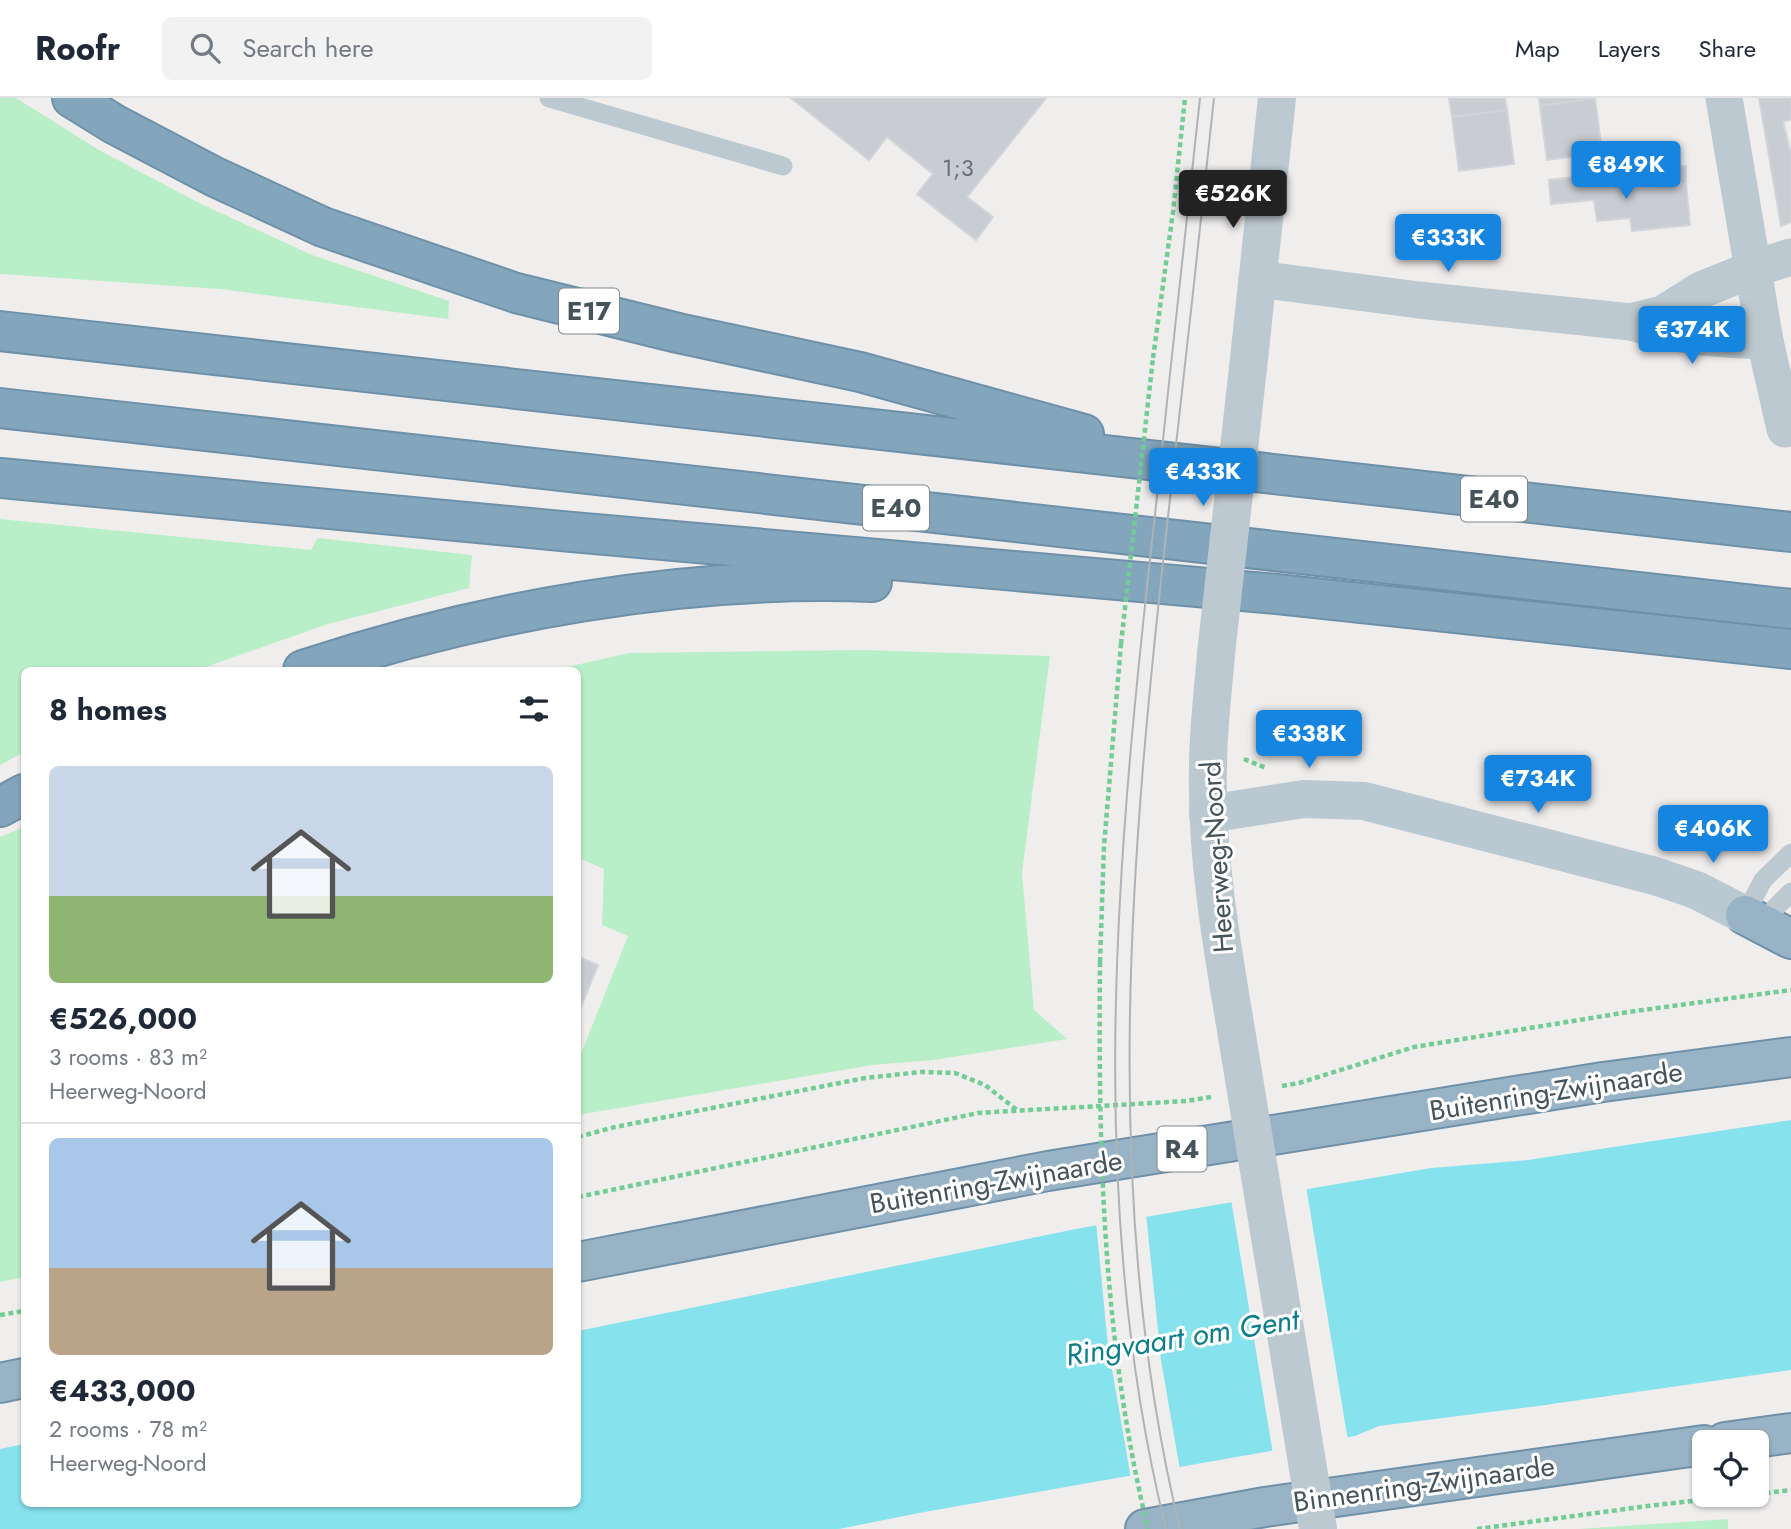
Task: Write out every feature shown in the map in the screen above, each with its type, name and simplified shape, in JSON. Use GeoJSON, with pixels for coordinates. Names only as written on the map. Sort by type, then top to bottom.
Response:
{"type":"FeatureCollection","features":[{"type":"Feature","properties":{"kind":"highway","name":"E17"},"geometry":{"type":"LineString","coordinates":[[72,98],[114,124],[215,177],[323,227],[516,293],[678,333],[860,372],[1197,466]]}},
{"type":"Feature","properties":{"kind":"highway","name":"E40"},"geometry":{"type":"LineString","coordinates":[[0,331],[1791,532]]}},
{"type":"Feature","properties":{"kind":"highway","name":"E40"},"geometry":{"type":"LineString","coordinates":[[0,408],[1791,609]]}},
{"type":"Feature","properties":{"kind":"highway"},"geometry":{"type":"LineString","coordinates":[[0,478],[558,531],[1277,594],[1791,649]]}},
{"type":"Feature","properties":{"kind":"highway"},"geometry":{"type":"LineString","coordinates":[[313,667],[399,642],[512,615],[671,588],[834,580],[1277,594]]}},
{"type":"Feature","properties":{"kind":"highway"},"geometry":{"type":"LineString","coordinates":[[0,807],[21,796]]}},
{"type":"Feature","properties":{"kind":"highway","name":"Buitenring-Zwijnaarde"},"geometry":{"type":"LineString","coordinates":[[581,1261],[1048,1171],[1604,1082],[1791,1057]]}},
{"type":"Feature","properties":{"kind":"highway"},"geometry":{"type":"LineString","coordinates":[[0,1383],[21,1379]]}},
{"type":"Feature","properties":{"kind":"highway","name":"Binnenring-Zwijnaarde"},"geometry":{"type":"LineString","coordinates":[[1147,1529],[1265,1507],[1692,1447]]}},
{"type":"Feature","properties":{"kind":"main road"},"geometry":{"type":"LineString","coordinates":[[1208,814],[1304,799],[1364,801],[1655,876],[1696,890],[1768,926]]}},
{"type":"Feature","properties":{"kind":"street","name":"Heerweg-Noord"},"geometry":{"type":"LineString","coordinates":[[1277,98],[1216,654],[1208,765],[1208,814],[1217,918],[1318,1529]]}},
{"type":"Feature","properties":{"kind":"street"},"geometry":{"type":"LineString","coordinates":[[1724,98],[1765,341],[1788,430]]}},
{"type":"Feature","properties":{"kind":"street"},"geometry":{"type":"LineString","coordinates":[[1630,322],[1663,314],[1701,290],[1791,257]]}},
{"type":"Feature","properties":{"kind":"street"},"geometry":{"type":"LineString","coordinates":[[1257,279],[1419,300],[1630,322],[1685,336],[1765,341]]}},
{"type":"Feature","properties":{"kind":"lane"},"geometry":{"type":"LineString","coordinates":[[549,98],[783,166]]}},
{"type":"Feature","properties":{"kind":"lane"},"geometry":{"type":"LineString","coordinates":[[1768,926],[1763,880],[1791,853]]}},
{"type":"Feature","properties":{"kind":"lane"},"geometry":{"type":"LineString","coordinates":[[1768,926],[1775,908],[1791,892]]}},
{"type":"Feature","properties":{"kind":"path"},"geometry":{"type":"LineString","coordinates":[[1147,1529],[1127,1430],[1109,1288],[1100,1133],[1100,962],[1104,846],[1121,644],[1185,98]]}},
{"type":"Feature","properties":{"kind":"path"},"geometry":{"type":"LineString","coordinates":[[1274,1087],[1299,1083],[1414,1047],[1628,1012],[1791,990]]}},
{"type":"Feature","properties":{"kind":"path"},"geometry":{"type":"LineString","coordinates":[[581,1136],[615,1127],[865,1078],[921,1072],[955,1073],[985,1085],[1018,1110]]}},
{"type":"Feature","properties":{"kind":"path"},"geometry":{"type":"LineString","coordinates":[[581,1196],[978,1113],[1186,1101],[1223,1095]]}},
{"type":"Feature","properties":{"kind":"path"},"geometry":{"type":"LineString","coordinates":[[0,1315],[21,1312]]}},
{"type":"Feature","properties":{"kind":"path"},"geometry":{"type":"LineString","coordinates":[[1769,1492],[1791,1490]]}},
{"type":"Feature","properties":{"kind":"path"},"geometry":{"type":"LineString","coordinates":[[1477,1529],[1692,1502]]}},
{"type":"Feature","properties":{"kind":"green space"},"geometry":{"type":"Polygon","coordinates":[[[0,98],[16,98],[99,150],[201,204],[312,255],[449,301],[448,319],[220,289],[0,274],[0,98]]]}},
{"type":"Feature","properties":{"kind":"green space"},"geometry":{"type":"Polygon","coordinates":[[[0,519],[311,550],[318,538],[472,555],[469,588],[328,624],[206,667],[21,667],[21,754],[0,765],[0,519]]]}},
{"type":"Feature","properties":{"kind":"green space"},"geometry":{"type":"Polygon","coordinates":[[[863,650],[1050,656],[1022,873],[1034,1010],[1067,1039],[933,1060],[872,1065],[581,1114],[581,1054],[628,936],[602,925],[604,869],[581,859],[581,667],[567,667],[629,653],[863,650]]]}},
{"type":"Feature","properties":{"kind":"green space"},"geometry":{"type":"Polygon","coordinates":[[[21,828],[21,1278],[0,1282],[0,837],[21,828]]]}},
{"type":"Feature","properties":{"kind":"green space"},"geometry":{"type":"Polygon","coordinates":[[[1728,1519],[1728,1529],[1578,1529],[1728,1519]]]}},
{"type":"Feature","properties":{"kind":"water","name":"Ringvaart om Gent"},"geometry":{"type":"Polygon","coordinates":[[[1791,1120],[1791,1370],[1379,1426],[1355,1436],[839,1529],[0,1529],[0,1449],[21,1445],[21,1507],[581,1507],[581,1330],[1081,1228],[1431,1168],[1528,1160],[1791,1120]]]}},
{"type":"Feature","properties":{"kind":"pier"},"geometry":{"type":"Polygon","coordinates":[[[1306,1186],[1348,1441],[1273,1454],[1231,1199],[1306,1186]]]}},
{"type":"Feature","properties":{"kind":"pier"},"geometry":{"type":"Polygon","coordinates":[[[1146,1213],[1161,1360],[1180,1470],[1131,1479],[1108,1346],[1096,1222],[1146,1213]]]}},
{"type":"Feature","properties":{"kind":"building"},"geometry":{"type":"Polygon","coordinates":[[[791,98],[1046,98],[967,197],[993,217],[976,240],[917,194],[933,174],[887,137],[869,160],[791,98]]]}},
{"type":"Feature","properties":{"kind":"building"},"geometry":{"type":"Polygon","coordinates":[[[1449,98],[1505,98],[1507,110],[1452,117],[1449,98]]]}},
{"type":"Feature","properties":{"kind":"building"},"geometry":{"type":"Polygon","coordinates":[[[1539,98],[1595,98],[1540,106],[1539,98]]]}},
{"type":"Feature","properties":{"kind":"building"},"geometry":{"type":"Polygon","coordinates":[[[1595,98],[1602,153],[1547,160],[1540,106],[1595,98]]]}},
{"type":"Feature","properties":{"kind":"building"},"geometry":{"type":"Polygon","coordinates":[[[1759,98],[1791,98],[1791,120],[1783,121],[1791,154],[1791,222],[1781,226],[1759,98]]]}},
{"type":"Feature","properties":{"kind":"building"},"geometry":{"type":"Polygon","coordinates":[[[1507,110],[1514,164],[1459,171],[1452,117],[1507,110]]]}},
{"type":"Feature","properties":{"kind":"building"},"geometry":{"type":"Polygon","coordinates":[[[1686,166],[1686,184],[1613,190],[1612,173],[1686,166]]]}},
{"type":"Feature","properties":{"kind":"building"},"geometry":{"type":"Polygon","coordinates":[[[1612,173],[1613,190],[1686,184],[1690,225],[1632,231],[1630,218],[1597,221],[1594,200],[1551,204],[1549,180],[1612,173]]]}},
{"type":"Feature","properties":{"kind":"building"},"geometry":{"type":"Polygon","coordinates":[[[581,958],[598,965],[581,1007],[581,958]]]}},
{"type":"Feature","properties":{"kind":"tram line"},"geometry":{"type":"LineString","coordinates":[[1166,1529],[1140,1404],[1124,1278],[1116,1151],[1116,1024],[1120,896],[1129,768],[1200,98]]}},
{"type":"Feature","properties":{"kind":"tram line"},"geometry":{"type":"LineString","coordinates":[[1180,1529],[1155,1403],[1139,1276],[1131,1148],[1130,1020],[1134,892],[1143,763],[1214,98]]}}]}
